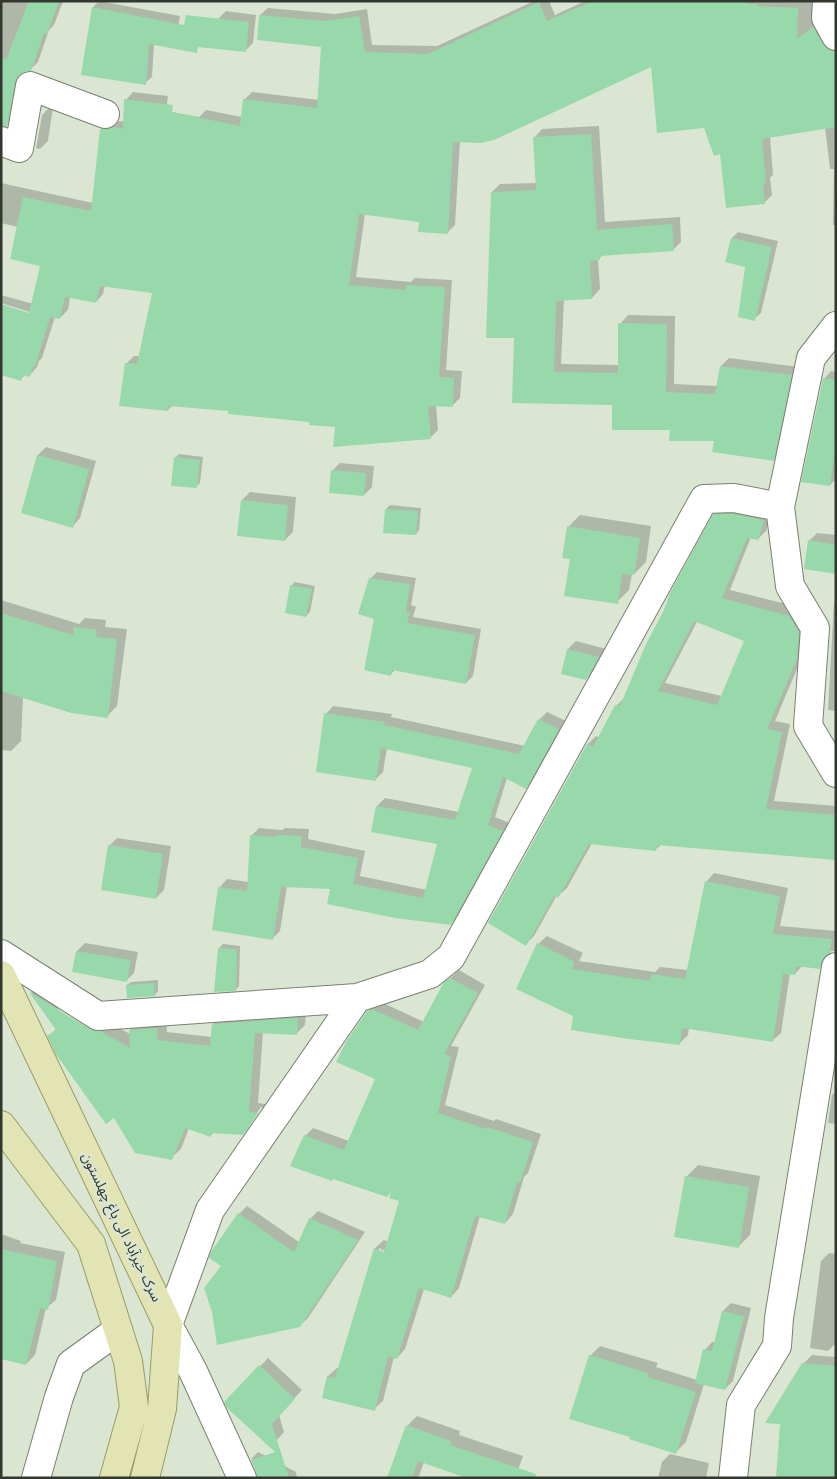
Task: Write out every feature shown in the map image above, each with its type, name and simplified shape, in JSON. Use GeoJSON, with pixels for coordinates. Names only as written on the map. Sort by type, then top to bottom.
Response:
{"type":"FeatureCollection","features":[{"type":"Feature","properties":{"kind":"main road","name":"سرک خیرآباد الی باغ چهلستون"},"geometry":{"type":"LineString","coordinates":[[1,976],[168,1325]]}},
{"type":"Feature","properties":{"kind":"main road"},"geometry":{"type":"LineString","coordinates":[[1,1125],[91,1244],[128,1360],[134,1407],[114,1478]]}},
{"type":"Feature","properties":{"kind":"main road"},"geometry":{"type":"LineString","coordinates":[[145,1478],[162,1409],[168,1325]]}},
{"type":"Feature","properties":{"kind":"street"},"geometry":{"type":"LineString","coordinates":[[827,1],[826,18],[836,36]]}},
{"type":"Feature","properties":{"kind":"street"},"geometry":{"type":"LineString","coordinates":[[1,141],[19,148],[30,86],[105,114]]}},
{"type":"Feature","properties":{"kind":"street"},"geometry":{"type":"LineString","coordinates":[[836,326],[811,358],[780,507],[790,586],[815,628],[808,726],[836,773]]}},
{"type":"Feature","properties":{"kind":"street"},"geometry":{"type":"LineString","coordinates":[[1,954],[98,1016],[357,998],[430,974],[451,957],[704,500],[734,498],[780,507]]}},
{"type":"Feature","properties":{"kind":"street"},"geometry":{"type":"LineString","coordinates":[[733,1478],[741,1405],[777,1346],[780,1309],[836,967]]}},
{"type":"Feature","properties":{"kind":"street"},"geometry":{"type":"LineString","coordinates":[[168,1325],[210,1210],[357,998]]}},
{"type":"Feature","properties":{"kind":"street","name":"سرک خیرآباد الی باغ چهلستون"},"geometry":{"type":"LineString","coordinates":[[168,1325],[193,1371],[242,1478]]}},
{"type":"Feature","properties":{"kind":"street"},"geometry":{"type":"LineString","coordinates":[[36,1478],[59,1397],[71,1364],[118,1330]]}},
{"type":"Feature","properties":{"kind":"building"},"geometry":{"type":"Polygon","coordinates":[[[29,1],[59,1],[47,34],[44,33],[31,71],[26,71],[19,75],[15,83],[7,127],[1,126],[1,58],[6,60],[29,1]]]}},
{"type":"Feature","properties":{"kind":"building"},"geometry":{"type":"Polygon","coordinates":[[[593,1],[746,1],[747,4],[757,4],[757,6],[798,8],[797,39],[813,27],[828,50],[836,52],[836,127],[762,139],[766,184],[763,184],[765,204],[726,208],[720,154],[714,156],[704,128],[657,133],[651,67],[494,140],[481,143],[453,142],[448,234],[418,232],[419,222],[359,214],[349,285],[406,290],[406,285],[445,287],[439,377],[454,378],[453,407],[428,406],[431,439],[333,447],[335,427],[309,425],[309,422],[228,414],[228,411],[169,406],[168,411],[119,406],[125,363],[137,364],[152,293],[100,286],[96,303],[65,297],[60,319],[50,317],[35,367],[33,366],[30,377],[23,375],[21,381],[1,375],[1,304],[29,313],[40,266],[10,259],[23,197],[91,211],[100,129],[112,127],[123,129],[124,99],[173,105],[172,112],[240,126],[243,99],[317,108],[321,47],[257,40],[259,15],[326,21],[359,16],[365,52],[428,54],[539,2],[547,21],[593,1]]]}},
{"type":"Feature","properties":{"kind":"building"},"geometry":{"type":"Polygon","coordinates":[[[92,7],[184,25],[186,15],[249,22],[246,52],[198,47],[197,53],[149,44],[146,85],[81,75],[92,7]]]}},
{"type":"Feature","properties":{"kind":"building"},"geometry":{"type":"Polygon","coordinates":[[[591,134],[597,230],[672,224],[674,251],[600,256],[600,260],[590,261],[592,299],[556,301],[554,372],[618,373],[618,323],[667,324],[666,392],[715,394],[720,366],[792,375],[774,461],[712,452],[714,441],[669,441],[670,430],[612,430],[612,405],[512,403],[514,338],[486,338],[491,192],[536,190],[533,137],[591,134]]]}},
{"type":"Feature","properties":{"kind":"building"},"geometry":{"type":"Polygon","coordinates":[[[731,238],[772,247],[755,321],[738,317],[745,267],[725,262],[731,238]]]}},
{"type":"Feature","properties":{"kind":"building"},"geometry":{"type":"Polygon","coordinates":[[[823,378],[836,380],[836,444],[830,486],[801,482],[823,378]]]}},
{"type":"Feature","properties":{"kind":"building"},"geometry":{"type":"Polygon","coordinates":[[[37,455],[89,469],[73,528],[21,513],[37,455]]]}},
{"type":"Feature","properties":{"kind":"building"},"geometry":{"type":"Polygon","coordinates":[[[174,457],[200,460],[197,488],[171,486],[174,457]]]}},
{"type":"Feature","properties":{"kind":"building"},"geometry":{"type":"Polygon","coordinates":[[[331,470],[366,473],[364,496],[329,493],[331,470]]]}},
{"type":"Feature","properties":{"kind":"building"},"geometry":{"type":"Polygon","coordinates":[[[241,500],[288,505],[285,541],[237,536],[241,500]]]}},
{"type":"Feature","properties":{"kind":"building"},"geometry":{"type":"Polygon","coordinates":[[[385,509],[418,511],[416,535],[383,533],[385,509]]]}},
{"type":"Feature","properties":{"kind":"building"},"geometry":{"type":"Polygon","coordinates":[[[713,514],[733,514],[764,520],[758,540],[747,538],[722,598],[789,616],[799,632],[797,659],[767,729],[782,732],[766,809],[836,815],[836,860],[657,845],[656,851],[589,844],[558,898],[555,895],[526,946],[488,923],[587,744],[593,747],[615,705],[620,706],[670,593],[713,514]],[[694,621],[658,691],[717,705],[744,641],[694,621]]]}},
{"type":"Feature","properties":{"kind":"building"},"geometry":{"type":"Polygon","coordinates":[[[567,526],[640,538],[634,575],[622,574],[618,604],[564,596],[570,559],[562,558],[567,526]]]}},
{"type":"Feature","properties":{"kind":"building"},"geometry":{"type":"Polygon","coordinates":[[[808,540],[836,545],[836,574],[804,569],[808,540]]]}},
{"type":"Feature","properties":{"kind":"building"},"geometry":{"type":"Polygon","coordinates":[[[369,578],[410,584],[406,612],[410,613],[407,623],[475,635],[466,684],[392,670],[391,676],[364,670],[374,619],[358,614],[369,578]]]}},
{"type":"Feature","properties":{"kind":"building"},"geometry":{"type":"Polygon","coordinates":[[[290,585],[312,589],[306,617],[285,613],[290,585]]]}},
{"type":"Feature","properties":{"kind":"building"},"geometry":{"type":"Polygon","coordinates":[[[1,613],[73,635],[74,627],[97,630],[96,637],[117,639],[108,718],[71,713],[1,691],[1,613]]]}},
{"type":"Feature","properties":{"kind":"building"},"geometry":{"type":"Polygon","coordinates":[[[567,649],[599,657],[586,680],[561,674],[567,649]]]}},
{"type":"Feature","properties":{"kind":"building"},"geometry":{"type":"Polygon","coordinates":[[[324,713],[385,722],[384,725],[519,754],[538,719],[559,729],[526,789],[503,777],[488,825],[503,831],[451,925],[395,918],[327,904],[330,889],[281,887],[273,940],[212,930],[218,887],[247,891],[250,835],[275,837],[276,835],[301,836],[301,847],[358,858],[353,884],[423,898],[437,844],[371,832],[376,806],[455,820],[472,768],[381,748],[376,781],[316,772],[324,713]]]}},
{"type":"Feature","properties":{"kind":"building"},"geometry":{"type":"Polygon","coordinates":[[[108,845],[163,854],[156,899],[101,890],[108,845]]]}},
{"type":"Feature","properties":{"kind":"building"},"geometry":{"type":"Polygon","coordinates":[[[705,881],[780,896],[773,934],[832,939],[830,952],[824,958],[820,969],[796,966],[795,975],[783,974],[773,1042],[682,1028],[680,1045],[571,1030],[573,1016],[516,989],[537,943],[575,962],[572,969],[650,981],[651,974],[685,979],[705,881]]]}},
{"type":"Feature","properties":{"kind":"building"},"geometry":{"type":"Polygon","coordinates":[[[218,948],[237,949],[236,991],[214,992],[218,948]]]}},
{"type":"Feature","properties":{"kind":"building"},"geometry":{"type":"Polygon","coordinates":[[[76,951],[131,960],[127,982],[72,972],[76,951]]]}},
{"type":"Feature","properties":{"kind":"building"},"geometry":{"type":"Polygon","coordinates":[[[450,978],[478,993],[444,1054],[451,1056],[438,1113],[533,1142],[520,1183],[517,1182],[505,1224],[475,1216],[451,1298],[419,1288],[397,1359],[388,1356],[375,1411],[322,1398],[327,1376],[335,1378],[374,1248],[384,1252],[399,1201],[389,1198],[391,1191],[387,1197],[333,1179],[332,1181],[290,1166],[304,1135],[344,1150],[375,1079],[336,1062],[346,1042],[367,1011],[372,1009],[418,1030],[444,982],[450,978]]]}},
{"type":"Feature","properties":{"kind":"building"},"geometry":{"type":"Polygon","coordinates":[[[154,983],[155,996],[127,998],[126,985],[154,983]]]}},
{"type":"Feature","properties":{"kind":"building"},"geometry":{"type":"Polygon","coordinates":[[[29,992],[90,1029],[100,1031],[130,1048],[129,1030],[157,1028],[158,1040],[210,1046],[212,1024],[298,1018],[297,1035],[255,1033],[249,1112],[258,1113],[243,1135],[211,1133],[211,1137],[185,1128],[172,1160],[135,1153],[114,1118],[106,1124],[55,1053],[47,1036],[56,1030],[29,992]]]}},
{"type":"Feature","properties":{"kind":"building"},"geometry":{"type":"Polygon","coordinates":[[[685,1176],[749,1187],[739,1248],[674,1237],[685,1176]]]}},
{"type":"Feature","properties":{"kind":"building"},"geometry":{"type":"Polygon","coordinates":[[[238,1213],[294,1252],[309,1218],[358,1240],[300,1327],[217,1345],[212,1312],[204,1288],[221,1266],[209,1258],[211,1252],[238,1213]]]}},
{"type":"Feature","properties":{"kind":"building"},"geometry":{"type":"Polygon","coordinates":[[[1,1249],[57,1261],[48,1310],[40,1308],[26,1365],[1,1359],[1,1249]]]}},
{"type":"Feature","properties":{"kind":"building"},"geometry":{"type":"Polygon","coordinates":[[[722,1311],[744,1316],[725,1390],[695,1383],[703,1349],[712,1351],[722,1311]]]}},
{"type":"Feature","properties":{"kind":"building"},"geometry":{"type":"Polygon","coordinates":[[[589,1355],[648,1373],[647,1377],[696,1392],[676,1454],[629,1439],[630,1437],[569,1419],[589,1355]]]}},
{"type":"Feature","properties":{"kind":"building"},"geometry":{"type":"Polygon","coordinates":[[[802,1363],[836,1366],[836,1478],[776,1478],[780,1424],[765,1423],[802,1363]]]}},
{"type":"Feature","properties":{"kind":"building"},"geometry":{"type":"Polygon","coordinates":[[[259,1365],[295,1399],[272,1424],[289,1478],[257,1478],[251,1460],[275,1452],[227,1408],[224,1402],[259,1365]]]}},
{"type":"Feature","properties":{"kind":"building"},"geometry":{"type":"Polygon","coordinates":[[[406,1425],[451,1441],[450,1445],[536,1474],[535,1478],[466,1478],[418,1461],[412,1478],[387,1478],[406,1425]]]}}]}
